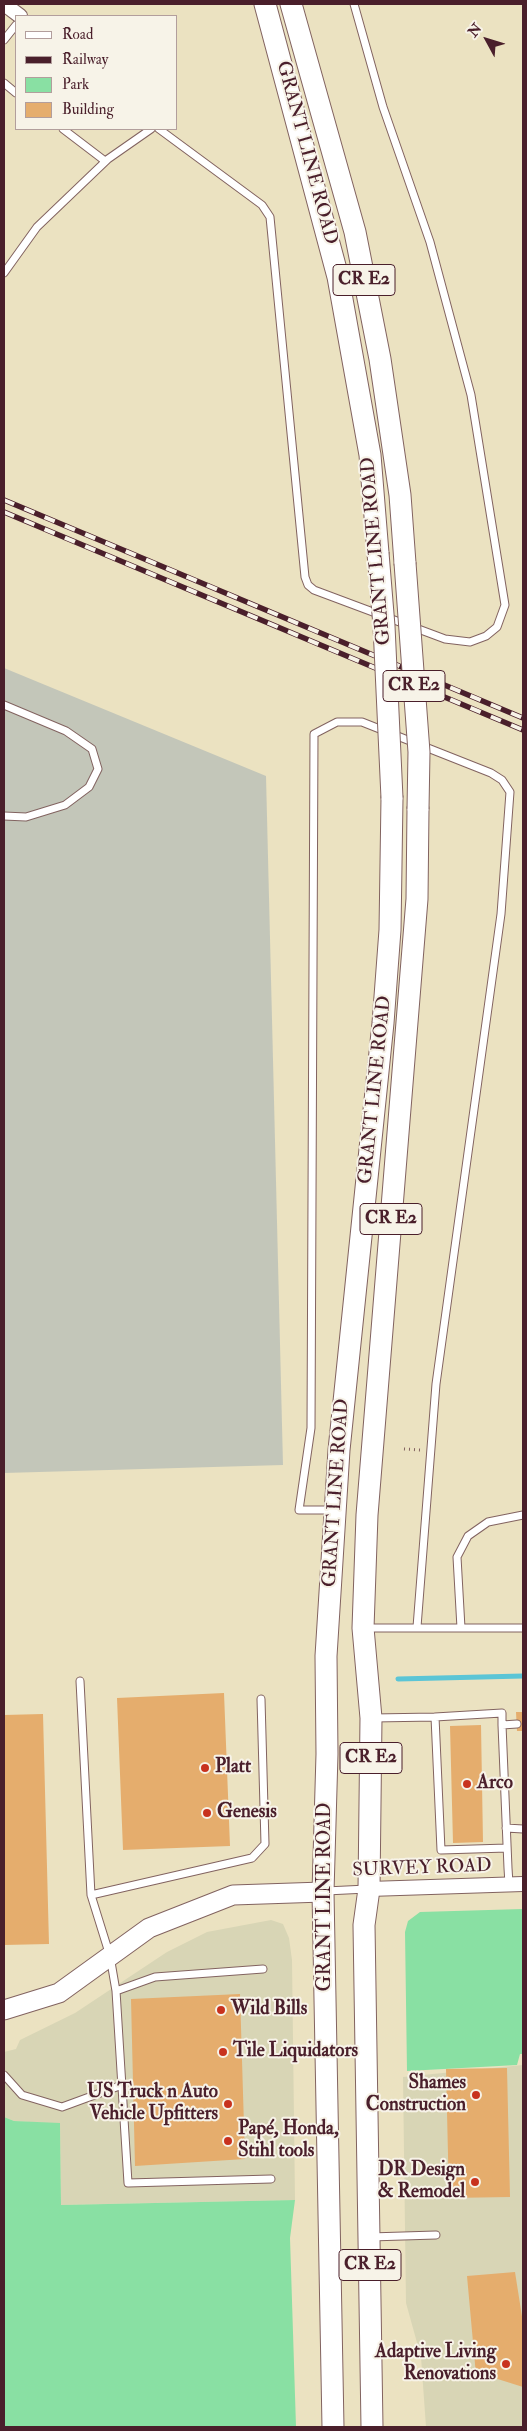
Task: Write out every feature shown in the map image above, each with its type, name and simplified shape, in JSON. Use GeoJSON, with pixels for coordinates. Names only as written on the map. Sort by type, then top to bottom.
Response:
{"type":"FeatureCollection","features":[{"type":"Feature","properties":{"kind":"main road","name":"GRANT LINE ROAD"},"geometry":{"type":"LineString","coordinates":[[265,4],[338,277],[370,456],[378,553],[392,798],[390,930],[384,1023],[356,1275],[335,1510],[326,1656],[327,1766],[323,1892],[333,2427]]}},
{"type":"Feature","properties":{"kind":"main road","name":"GRANT LINE ROAD"},"geometry":{"type":"LineString","coordinates":[[291,4],[359,252],[380,358],[400,494],[419,752],[417,899],[367,1515],[363,1628],[371,1718],[369,1889],[364,1925],[372,2427]]}},
{"type":"Feature","properties":{"kind":"main road"},"geometry":{"type":"LineString","coordinates":[[4,2010],[59,1993],[149,1928],[234,1895],[323,1892]]}},
{"type":"Feature","properties":{"kind":"street"},"geometry":{"type":"LineString","coordinates":[[4,4],[19,15]]}},
{"type":"Feature","properties":{"kind":"street","name":"SURVEY ROAD"},"geometry":{"type":"LineString","coordinates":[[369,1889],[523,1884]]}},
{"type":"Feature","properties":{"kind":"lane"},"geometry":{"type":"LineString","coordinates":[[160,130],[262,205],[270,217],[305,577],[308,585],[314,590],[445,640],[470,642],[486,636],[497,627],[505,605],[471,395],[430,242],[384,106],[354,4]]}},
{"type":"Feature","properties":{"kind":"lane"},"geometry":{"type":"LineString","coordinates":[[4,40],[15,26]]}},
{"type":"Feature","properties":{"kind":"lane"},"geometry":{"type":"LineString","coordinates":[[4,83],[15,92]]}},
{"type":"Feature","properties":{"kind":"lane"},"geometry":{"type":"LineString","coordinates":[[64,130],[105,161]]}},
{"type":"Feature","properties":{"kind":"lane"},"geometry":{"type":"LineString","coordinates":[[4,273],[37,227],[105,161],[150,130]]}},
{"type":"Feature","properties":{"kind":"lane"},"geometry":{"type":"LineString","coordinates":[[4,705],[66,731],[92,749],[98,769],[89,787],[65,805],[26,817],[4,816]]}},
{"type":"Feature","properties":{"kind":"lane"},"geometry":{"type":"LineString","coordinates":[[335,1510],[299,1510],[311,1428],[314,734],[337,722],[362,722],[491,773],[502,780],[510,792],[501,914],[436,1384],[417,1627]]}},
{"type":"Feature","properties":{"kind":"lane"},"geometry":{"type":"LineString","coordinates":[[461,1628],[457,1557],[468,1536],[488,1522],[523,1514]]}},
{"type":"Feature","properties":{"kind":"lane"},"geometry":{"type":"LineString","coordinates":[[363,1628],[523,1628]]}},
{"type":"Feature","properties":{"kind":"lane"},"geometry":{"type":"LineString","coordinates":[[80,1681],[91,1895],[110,1956],[116,1991],[128,2183],[271,2179]]}},
{"type":"Feature","properties":{"kind":"lane"},"geometry":{"type":"LineString","coordinates":[[91,1895],[252,1858],[265,1844],[261,1699]]}},
{"type":"Feature","properties":{"kind":"lane"},"geometry":{"type":"LineString","coordinates":[[371,1718],[502,1713],[508,1884]]}},
{"type":"Feature","properties":{"kind":"lane"},"geometry":{"type":"LineString","coordinates":[[435,1717],[441,1850],[507,1848]]}},
{"type":"Feature","properties":{"kind":"lane"},"geometry":{"type":"LineString","coordinates":[[502,1725],[517,1724]]}},
{"type":"Feature","properties":{"kind":"lane"},"geometry":{"type":"LineString","coordinates":[[506,1828],[523,1829]]}},
{"type":"Feature","properties":{"kind":"lane","name":"SURVEY ROAD"},"geometry":{"type":"LineString","coordinates":[[323,1892],[369,1889]]}},
{"type":"Feature","properties":{"kind":"lane"},"geometry":{"type":"LineString","coordinates":[[116,1991],[155,1977],[263,1969]]}},
{"type":"Feature","properties":{"kind":"lane"},"geometry":{"type":"LineString","coordinates":[[4,2075],[22,2095],[62,2107],[122,2085]]}},
{"type":"Feature","properties":{"kind":"lane"},"geometry":{"type":"LineString","coordinates":[[370,2237],[436,2235]]}},
{"type":"Feature","properties":{"kind":"shaded area"},"geometry":{"type":"Polygon","coordinates":[[[4,668],[266,776],[283,1465],[4,1473],[4,668]]]}},
{"type":"Feature","properties":{"kind":"shaded area"},"geometry":{"type":"Polygon","coordinates":[[[271,1920],[283,1924],[289,1938],[292,1960],[295,2200],[61,2205],[60,2124],[14,2121],[4,2117],[4,2052],[16,2049],[20,2040],[75,2013],[167,1952],[207,1932],[271,1920]]]}},
{"type":"Feature","properties":{"kind":"shaded area"},"geometry":{"type":"Polygon","coordinates":[[[523,2065],[523,2427],[426,2427],[421,2357],[406,2303],[403,2077],[523,2065]]]}},
{"type":"Feature","properties":{"kind":"green space"},"geometry":{"type":"Polygon","coordinates":[[[523,1909],[523,2054],[520,2054],[517,2065],[407,2071],[405,1932],[408,1921],[420,1912],[523,1909]]]}},
{"type":"Feature","properties":{"kind":"green space"},"geometry":{"type":"Polygon","coordinates":[[[4,2117],[14,2121],[60,2123],[61,2205],[295,2200],[290,2238],[296,2427],[4,2427],[4,2117]]]}},
{"type":"Feature","properties":{"kind":"building"},"geometry":{"type":"Polygon","coordinates":[[[224,1693],[230,1846],[123,1850],[117,1698],[224,1693]]]}},
{"type":"Feature","properties":{"kind":"building"},"geometry":{"type":"Polygon","coordinates":[[[516,1712],[523,1712],[523,1731],[517,1731],[516,1712]]]}},
{"type":"Feature","properties":{"kind":"building"},"geometry":{"type":"Polygon","coordinates":[[[43,1714],[49,1944],[4,1945],[4,1715],[43,1714]]]}},
{"type":"Feature","properties":{"kind":"building","name":"Arco"},"geometry":{"type":"Polygon","coordinates":[[[481,1725],[483,1842],[453,1843],[450,1726],[481,1725]]]}},
{"type":"Feature","properties":{"kind":"building"},"geometry":{"type":"Polygon","coordinates":[[[240,1994],[245,2159],[135,2166],[131,1999],[240,1994]]]}},
{"type":"Feature","properties":{"kind":"building"},"geometry":{"type":"Polygon","coordinates":[[[507,2068],[510,2197],[449,2198],[446,2069],[507,2068]]]}},
{"type":"Feature","properties":{"kind":"building"},"geometry":{"type":"Polygon","coordinates":[[[515,2272],[523,2323],[523,2387],[485,2375],[476,2375],[467,2276],[515,2272]]]}},
{"type":"Feature","properties":{"kind":"waterway"},"geometry":{"type":"LineString","coordinates":[[398,1679],[523,1676]]}},
{"type":"Feature","properties":{"kind":"railway"},"geometry":{"type":"LineString","coordinates":[[4,500],[523,718]]}},
{"type":"Feature","properties":{"kind":"railway"},"geometry":{"type":"LineString","coordinates":[[4,512],[523,730]]}},
{"type":"Feature","properties":{"kind":"place","name":"Platt"},"geometry":{"type":"Point","coordinates":[205,1768]}},
{"type":"Feature","properties":{"kind":"place","name":"Arco"},"geometry":{"type":"Point","coordinates":[467,1784]}},
{"type":"Feature","properties":{"kind":"place","name":"Genesis"},"geometry":{"type":"Point","coordinates":[207,1813]}},
{"type":"Feature","properties":{"kind":"place","name":"Wild Bills"},"geometry":{"type":"Point","coordinates":[221,2010]}},
{"type":"Feature","properties":{"kind":"place","name":"Tile Liquidators"},"geometry":{"type":"Point","coordinates":[223,2052]}},
{"type":"Feature","properties":{"kind":"place","name":"Shames Construction"},"geometry":{"type":"Point","coordinates":[476,2095]}},
{"type":"Feature","properties":{"kind":"place","name":"US Truck n Auto Vehicle Upfitters"},"geometry":{"type":"Point","coordinates":[228,2104]}},
{"type":"Feature","properties":{"kind":"place","name":"Papé, Honda, Stihl tools"},"geometry":{"type":"Point","coordinates":[228,2141]}},
{"type":"Feature","properties":{"kind":"place","name":"DR Design & Remodel"},"geometry":{"type":"Point","coordinates":[475,2182]}},
{"type":"Feature","properties":{"kind":"place","name":"Adaptive Living Renovations"},"geometry":{"type":"Point","coordinates":[506,2364]}}]}
